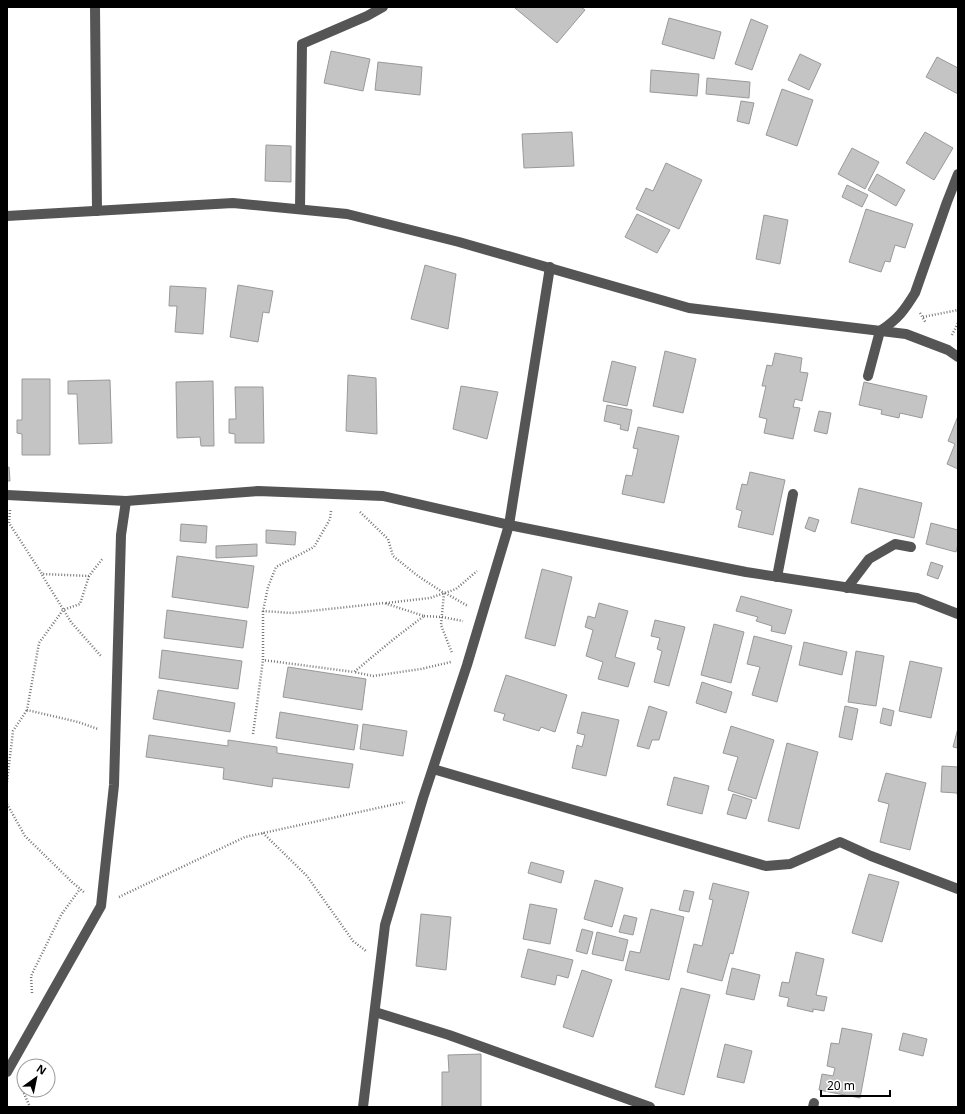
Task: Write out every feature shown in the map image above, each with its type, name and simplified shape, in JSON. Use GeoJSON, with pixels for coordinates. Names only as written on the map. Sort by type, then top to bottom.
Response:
{"type":"FeatureCollection","features":[{"type":"Feature","properties":{"kind":"street"},"geometry":{"type":"LineString","coordinates":[[95,7],[97,211]]}},
{"type":"Feature","properties":{"kind":"street"},"geometry":{"type":"LineString","coordinates":[[300,210],[302,44],[367,16],[383,7]]}},
{"type":"Feature","properties":{"kind":"street"},"geometry":{"type":"LineString","coordinates":[[868,376],[880,331],[894,321],[907,307],[915,293],[958,174]]}},
{"type":"Feature","properties":{"kind":"street"},"geometry":{"type":"LineString","coordinates":[[7,216],[233,203],[347,214],[459,242],[550,267],[689,308],[906,334],[948,350],[958,357]]}},
{"type":"Feature","properties":{"kind":"street"},"geometry":{"type":"LineString","coordinates":[[364,1107],[385,925],[423,798],[467,665],[509,525],[550,267]]}},
{"type":"Feature","properties":{"kind":"street"},"geometry":{"type":"LineString","coordinates":[[9,496],[126,502],[258,491],[383,496],[509,525],[746,572],[917,598],[958,614]]}},
{"type":"Feature","properties":{"kind":"street"},"geometry":{"type":"LineString","coordinates":[[777,577],[794,494]]}},
{"type":"Feature","properties":{"kind":"street"},"geometry":{"type":"LineString","coordinates":[[9,1069],[101,906],[114,785],[122,535],[126,502]]}},
{"type":"Feature","properties":{"kind":"street"},"geometry":{"type":"LineString","coordinates":[[847,588],[869,559],[895,544],[911,547]]}},
{"type":"Feature","properties":{"kind":"street"},"geometry":{"type":"LineString","coordinates":[[433,769],[766,866],[790,864],[840,842],[871,856],[958,889]]}},
{"type":"Feature","properties":{"kind":"street"},"geometry":{"type":"LineString","coordinates":[[375,1012],[449,1035],[650,1107]]}},
{"type":"Feature","properties":{"kind":"path"},"geometry":{"type":"LineString","coordinates":[[923,317],[958,310]]}},
{"type":"Feature","properties":{"kind":"path"},"geometry":{"type":"LineString","coordinates":[[253,734],[263,660],[263,611],[268,587],[276,567],[314,547],[330,519],[337,494],[388,540],[392,556],[418,576],[481,619]]}},
{"type":"Feature","properties":{"kind":"path"},"geometry":{"type":"LineString","coordinates":[[9,496],[9,523],[71,622],[118,675]]}},
{"type":"Feature","properties":{"kind":"path"},"geometry":{"type":"LineString","coordinates":[[7,782],[13,731],[27,710],[39,643],[63,610],[80,604],[89,576],[122,535]]}},
{"type":"Feature","properties":{"kind":"path"},"geometry":{"type":"LineString","coordinates":[[263,611],[292,613],[430,598],[456,589],[478,570],[498,563]]}},
{"type":"Feature","properties":{"kind":"path"},"geometry":{"type":"LineString","coordinates":[[42,574],[89,576]]}},
{"type":"Feature","properties":{"kind":"path"},"geometry":{"type":"LineString","coordinates":[[444,593],[441,625],[455,662]]}},
{"type":"Feature","properties":{"kind":"path"},"geometry":{"type":"LineString","coordinates":[[384,603],[424,616],[481,619]]}},
{"type":"Feature","properties":{"kind":"path"},"geometry":{"type":"LineString","coordinates":[[354,672],[424,616]]}},
{"type":"Feature","properties":{"kind":"path"},"geometry":{"type":"LineString","coordinates":[[263,660],[354,672],[373,676],[455,662],[467,665]]}},
{"type":"Feature","properties":{"kind":"path"},"geometry":{"type":"LineString","coordinates":[[27,710],[78,722],[116,736]]}},
{"type":"Feature","properties":{"kind":"path"},"geometry":{"type":"LineString","coordinates":[[7,804],[25,836],[101,906],[245,837],[423,798]]}},
{"type":"Feature","properties":{"kind":"path"},"geometry":{"type":"LineString","coordinates":[[263,833],[307,876],[353,941],[381,963]]}},
{"type":"Feature","properties":{"kind":"path"},"geometry":{"type":"LineString","coordinates":[[35,1023],[31,976],[61,915],[80,888]]}},
{"type":"Feature","properties":{"kind":"path"},"geometry":{"type":"LineString","coordinates":[[9,1069],[30,1107]]}},
{"type":"Feature","properties":{"kind":"building"},"geometry":{"type":"Polygon","coordinates":[[[581,7],[585,10],[557,43],[515,8],[581,7]]]}},
{"type":"Feature","properties":{"kind":"building"},"geometry":{"type":"Polygon","coordinates":[[[669,18],[721,32],[714,59],[662,44],[669,18]]]}},
{"type":"Feature","properties":{"kind":"building"},"geometry":{"type":"Polygon","coordinates":[[[751,19],[768,26],[752,70],[735,64],[751,19]]]}},
{"type":"Feature","properties":{"kind":"building"},"geometry":{"type":"Polygon","coordinates":[[[331,51],[370,59],[363,91],[324,83],[331,51]]]}},
{"type":"Feature","properties":{"kind":"building"},"geometry":{"type":"Polygon","coordinates":[[[800,54],[821,64],[809,90],[788,80],[800,54]]]}},
{"type":"Feature","properties":{"kind":"building"},"geometry":{"type":"Polygon","coordinates":[[[937,57],[958,68],[958,94],[926,77],[937,57]]]}},
{"type":"Feature","properties":{"kind":"building"},"geometry":{"type":"Polygon","coordinates":[[[378,62],[422,67],[420,95],[375,90],[378,62]]]}},
{"type":"Feature","properties":{"kind":"building"},"geometry":{"type":"Polygon","coordinates":[[[651,70],[699,74],[697,96],[650,92],[651,70]]]}},
{"type":"Feature","properties":{"kind":"building"},"geometry":{"type":"Polygon","coordinates":[[[707,78],[750,82],[749,98],[706,94],[707,78]]]}},
{"type":"Feature","properties":{"kind":"building"},"geometry":{"type":"Polygon","coordinates":[[[782,89],[813,100],[797,146],[766,135],[782,89]]]}},
{"type":"Feature","properties":{"kind":"building"},"geometry":{"type":"Polygon","coordinates":[[[741,101],[754,103],[749,124],[737,121],[741,101]]]}},
{"type":"Feature","properties":{"kind":"building"},"geometry":{"type":"Polygon","coordinates":[[[572,132],[574,166],[524,168],[522,134],[572,132]]]}},
{"type":"Feature","properties":{"kind":"building"},"geometry":{"type":"Polygon","coordinates":[[[925,132],[953,148],[934,180],[906,163],[925,132]]]}},
{"type":"Feature","properties":{"kind":"building"},"geometry":{"type":"Polygon","coordinates":[[[266,145],[291,146],[291,182],[265,181],[266,145]]]}},
{"type":"Feature","properties":{"kind":"building"},"geometry":{"type":"Polygon","coordinates":[[[852,148],[879,162],[865,189],[838,174],[852,148]]]}},
{"type":"Feature","properties":{"kind":"building"},"geometry":{"type":"Polygon","coordinates":[[[666,163],[702,180],[679,229],[636,209],[646,188],[653,191],[666,163]]]}},
{"type":"Feature","properties":{"kind":"building"},"geometry":{"type":"Polygon","coordinates":[[[877,174],[905,190],[896,206],[868,190],[877,174]]]}},
{"type":"Feature","properties":{"kind":"building"},"geometry":{"type":"Polygon","coordinates":[[[847,185],[868,195],[862,207],[842,197],[847,185]]]}},
{"type":"Feature","properties":{"kind":"building"},"geometry":{"type":"Polygon","coordinates":[[[866,209],[913,224],[905,248],[895,245],[890,262],[885,261],[881,272],[849,262],[866,209]]]}},
{"type":"Feature","properties":{"kind":"building"},"geometry":{"type":"Polygon","coordinates":[[[637,214],[670,230],[657,253],[625,237],[637,214]]]}},
{"type":"Feature","properties":{"kind":"building"},"geometry":{"type":"Polygon","coordinates":[[[764,215],[788,220],[780,264],[756,259],[764,215]]]}},
{"type":"Feature","properties":{"kind":"building"},"geometry":{"type":"Polygon","coordinates":[[[425,265],[456,274],[448,329],[411,319],[425,265]]]}},
{"type":"Feature","properties":{"kind":"building"},"geometry":{"type":"Polygon","coordinates":[[[238,285],[273,291],[269,313],[263,312],[258,342],[230,337],[238,285]]]}},
{"type":"Feature","properties":{"kind":"building"},"geometry":{"type":"Polygon","coordinates":[[[170,286],[206,288],[203,334],[175,332],[177,306],[169,306],[170,286]]]}},
{"type":"Feature","properties":{"kind":"building"},"geometry":{"type":"Polygon","coordinates":[[[665,351],[696,359],[683,413],[653,406],[665,351]]]}},
{"type":"Feature","properties":{"kind":"building"},"geometry":{"type":"Polygon","coordinates":[[[775,353],[802,358],[800,372],[808,373],[802,401],[795,399],[793,407],[800,408],[793,439],[764,433],[767,419],[759,417],[766,386],[762,386],[767,365],[772,366],[775,353]]]}},
{"type":"Feature","properties":{"kind":"building"},"geometry":{"type":"Polygon","coordinates":[[[612,361],[636,367],[627,406],[603,401],[612,361]]]}},
{"type":"Feature","properties":{"kind":"building"},"geometry":{"type":"Polygon","coordinates":[[[348,375],[376,378],[377,434],[346,431],[348,375]]]}},
{"type":"Feature","properties":{"kind":"building"},"geometry":{"type":"Polygon","coordinates":[[[22,379],[50,379],[50,455],[22,455],[22,434],[17,433],[17,420],[22,420],[22,379]]]}},
{"type":"Feature","properties":{"kind":"building"},"geometry":{"type":"Polygon","coordinates":[[[110,380],[112,443],[79,444],[77,394],[68,394],[68,381],[110,380]]]}},
{"type":"Feature","properties":{"kind":"building"},"geometry":{"type":"Polygon","coordinates":[[[213,381],[214,446],[201,446],[200,437],[177,438],[176,382],[213,381]]]}},
{"type":"Feature","properties":{"kind":"building"},"geometry":{"type":"Polygon","coordinates":[[[864,382],[927,396],[922,418],[900,413],[899,418],[881,414],[882,410],[859,405],[864,382]]]}},
{"type":"Feature","properties":{"kind":"building"},"geometry":{"type":"Polygon","coordinates":[[[461,386],[498,392],[487,439],[453,429],[461,386]]]}},
{"type":"Feature","properties":{"kind":"building"},"geometry":{"type":"Polygon","coordinates":[[[235,387],[263,387],[264,443],[235,443],[235,434],[229,433],[229,419],[236,419],[235,387]]]}},
{"type":"Feature","properties":{"kind":"building"},"geometry":{"type":"Polygon","coordinates":[[[607,405],[632,410],[628,431],[620,429],[621,425],[604,421],[607,405]]]}},
{"type":"Feature","properties":{"kind":"building"},"geometry":{"type":"Polygon","coordinates":[[[819,411],[831,413],[827,434],[814,431],[819,411]]]}},
{"type":"Feature","properties":{"kind":"building"},"geometry":{"type":"Polygon","coordinates":[[[958,416],[958,469],[947,464],[955,444],[948,441],[958,416]]]}},
{"type":"Feature","properties":{"kind":"building"},"geometry":{"type":"Polygon","coordinates":[[[638,427],[679,436],[664,503],[622,494],[626,475],[632,476],[638,449],[633,448],[638,427]]]}},
{"type":"Feature","properties":{"kind":"building"},"geometry":{"type":"Polygon","coordinates":[[[9,467],[10,481],[7,481],[7,468],[9,467]]]}},
{"type":"Feature","properties":{"kind":"building"},"geometry":{"type":"Polygon","coordinates":[[[750,472],[785,480],[773,535],[738,527],[742,511],[736,509],[742,484],[747,485],[750,472]]]}},
{"type":"Feature","properties":{"kind":"building"},"geometry":{"type":"Polygon","coordinates":[[[859,488],[922,503],[914,538],[851,523],[859,488]]]}},
{"type":"Feature","properties":{"kind":"building"},"geometry":{"type":"Polygon","coordinates":[[[809,517],[819,520],[815,532],[805,528],[809,517]]]}},
{"type":"Feature","properties":{"kind":"building"},"geometry":{"type":"Polygon","coordinates":[[[931,523],[958,530],[958,544],[956,552],[926,544],[931,523]]]}},
{"type":"Feature","properties":{"kind":"building"},"geometry":{"type":"Polygon","coordinates":[[[181,524],[207,526],[206,543],[180,541],[181,524]]]}},
{"type":"Feature","properties":{"kind":"building"},"geometry":{"type":"Polygon","coordinates":[[[266,530],[296,532],[295,545],[266,543],[266,530]]]}},
{"type":"Feature","properties":{"kind":"building"},"geometry":{"type":"Polygon","coordinates":[[[257,544],[257,556],[216,558],[216,546],[257,544]]]}},
{"type":"Feature","properties":{"kind":"building"},"geometry":{"type":"Polygon","coordinates":[[[177,556],[254,566],[248,608],[172,597],[177,556]]]}},
{"type":"Feature","properties":{"kind":"building"},"geometry":{"type":"Polygon","coordinates":[[[931,562],[943,566],[938,579],[927,575],[931,562]]]}},
{"type":"Feature","properties":{"kind":"building"},"geometry":{"type":"Polygon","coordinates":[[[542,569],[572,577],[555,646],[525,638],[542,569]]]}},
{"type":"Feature","properties":{"kind":"building"},"geometry":{"type":"Polygon","coordinates":[[[741,596],[792,610],[785,634],[771,631],[772,626],[756,621],[758,617],[736,611],[741,596]]]}},
{"type":"Feature","properties":{"kind":"building"},"geometry":{"type":"Polygon","coordinates":[[[599,603],[628,611],[615,657],[635,663],[628,687],[598,679],[603,662],[586,656],[593,630],[585,627],[588,616],[595,618],[599,603]]]}},
{"type":"Feature","properties":{"kind":"building"},"geometry":{"type":"Polygon","coordinates":[[[167,610],[247,621],[243,648],[164,638],[167,610]]]}},
{"type":"Feature","properties":{"kind":"building"},"geometry":{"type":"Polygon","coordinates":[[[655,620],[685,627],[669,686],[654,682],[662,651],[657,649],[660,638],[651,636],[655,620]]]}},
{"type":"Feature","properties":{"kind":"building"},"geometry":{"type":"Polygon","coordinates":[[[714,624],[744,632],[731,683],[701,675],[714,624]]]}},
{"type":"Feature","properties":{"kind":"building"},"geometry":{"type":"Polygon","coordinates":[[[754,636],[792,646],[777,702],[752,695],[760,667],[747,664],[754,636]]]}},
{"type":"Feature","properties":{"kind":"building"},"geometry":{"type":"Polygon","coordinates":[[[804,642],[847,652],[842,675],[799,665],[804,642]]]}},
{"type":"Feature","properties":{"kind":"building"},"geometry":{"type":"Polygon","coordinates":[[[162,650],[242,661],[238,689],[159,678],[162,650]]]}},
{"type":"Feature","properties":{"kind":"building"},"geometry":{"type":"Polygon","coordinates":[[[856,651],[884,656],[876,706],[848,702],[856,651]]]}},
{"type":"Feature","properties":{"kind":"building"},"geometry":{"type":"Polygon","coordinates":[[[910,661],[942,668],[931,718],[899,711],[910,661]]]}},
{"type":"Feature","properties":{"kind":"building"},"geometry":{"type":"Polygon","coordinates":[[[288,667],[366,679],[362,710],[283,697],[288,667]]]}},
{"type":"Feature","properties":{"kind":"building"},"geometry":{"type":"Polygon","coordinates":[[[506,675],[567,695],[555,732],[541,727],[539,731],[503,720],[505,714],[494,711],[506,675]]]}},
{"type":"Feature","properties":{"kind":"building"},"geometry":{"type":"Polygon","coordinates":[[[702,682],[732,692],[726,713],[696,703],[702,682]]]}},
{"type":"Feature","properties":{"kind":"building"},"geometry":{"type":"Polygon","coordinates":[[[158,690],[235,703],[230,732],[153,719],[158,690]]]}},
{"type":"Feature","properties":{"kind":"building"},"geometry":{"type":"Polygon","coordinates":[[[649,706],[667,712],[659,740],[652,740],[649,749],[637,746],[649,706]]]}},
{"type":"Feature","properties":{"kind":"building"},"geometry":{"type":"Polygon","coordinates":[[[845,706],[858,709],[852,740],[839,737],[845,706]]]}},
{"type":"Feature","properties":{"kind":"building"},"geometry":{"type":"Polygon","coordinates":[[[883,708],[894,711],[891,726],[880,723],[883,708]]]}},
{"type":"Feature","properties":{"kind":"building"},"geometry":{"type":"Polygon","coordinates":[[[280,712],[358,725],[354,750],[276,738],[280,712]]]}},
{"type":"Feature","properties":{"kind":"building"},"geometry":{"type":"Polygon","coordinates":[[[582,712],[619,720],[606,776],[572,768],[577,745],[582,747],[585,735],[577,733],[582,712]]]}},
{"type":"Feature","properties":{"kind":"building"},"geometry":{"type":"Polygon","coordinates":[[[363,724],[407,731],[403,756],[360,749],[363,724]]]}},
{"type":"Feature","properties":{"kind":"building"},"geometry":{"type":"Polygon","coordinates":[[[731,726],[774,740],[756,799],[728,790],[738,757],[723,753],[731,726]]]}},
{"type":"Feature","properties":{"kind":"building"},"geometry":{"type":"Polygon","coordinates":[[[958,728],[958,748],[953,747],[958,728]]]}},
{"type":"Feature","properties":{"kind":"building"},"geometry":{"type":"Polygon","coordinates":[[[149,735],[228,746],[228,740],[277,747],[277,753],[353,764],[349,788],[273,778],[272,787],[223,779],[224,768],[146,757],[149,735]]]}},
{"type":"Feature","properties":{"kind":"building"},"geometry":{"type":"Polygon","coordinates":[[[787,743],[818,752],[799,829],[768,821],[787,743]]]}},
{"type":"Feature","properties":{"kind":"building"},"geometry":{"type":"Polygon","coordinates":[[[942,766],[958,767],[958,798],[957,793],[941,792],[942,766]]]}},
{"type":"Feature","properties":{"kind":"building"},"geometry":{"type":"Polygon","coordinates":[[[886,773],[926,783],[910,850],[880,842],[889,804],[878,801],[886,773]]]}},
{"type":"Feature","properties":{"kind":"building"},"geometry":{"type":"Polygon","coordinates":[[[674,777],[709,786],[702,814],[667,805],[674,777]]]}},
{"type":"Feature","properties":{"kind":"building"},"geometry":{"type":"Polygon","coordinates":[[[733,794],[752,800],[746,819],[727,814],[733,794]]]}},
{"type":"Feature","properties":{"kind":"building"},"geometry":{"type":"Polygon","coordinates":[[[531,862],[564,871],[561,883],[528,873],[531,862]]]}},
{"type":"Feature","properties":{"kind":"building"},"geometry":{"type":"Polygon","coordinates":[[[869,874],[899,882],[882,942],[852,933],[869,874]]]}},
{"type":"Feature","properties":{"kind":"building"},"geometry":{"type":"Polygon","coordinates":[[[595,880],[623,888],[612,927],[584,919],[595,880]]]}},
{"type":"Feature","properties":{"kind":"building"},"geometry":{"type":"Polygon","coordinates":[[[713,883],[749,892],[733,954],[730,953],[722,981],[687,972],[694,944],[702,946],[713,900],[709,899],[713,883]]]}},
{"type":"Feature","properties":{"kind":"building"},"geometry":{"type":"Polygon","coordinates":[[[684,890],[694,892],[689,912],[679,910],[684,890]]]}},
{"type":"Feature","properties":{"kind":"building"},"geometry":{"type":"Polygon","coordinates":[[[530,904],[557,909],[550,944],[523,939],[530,904]]]}},
{"type":"Feature","properties":{"kind":"building"},"geometry":{"type":"Polygon","coordinates":[[[651,909],[684,917],[669,980],[625,970],[630,951],[640,953],[651,909]]]}},
{"type":"Feature","properties":{"kind":"building"},"geometry":{"type":"Polygon","coordinates":[[[421,914],[451,917],[446,970],[416,966],[421,914]]]}},
{"type":"Feature","properties":{"kind":"building"},"geometry":{"type":"Polygon","coordinates":[[[624,915],[637,918],[633,935],[619,932],[624,915]]]}},
{"type":"Feature","properties":{"kind":"building"},"geometry":{"type":"Polygon","coordinates":[[[582,929],[593,932],[587,954],[576,951],[582,929]]]}},
{"type":"Feature","properties":{"kind":"building"},"geometry":{"type":"Polygon","coordinates":[[[597,932],[628,940],[623,961],[592,954],[597,932]]]}},
{"type":"Feature","properties":{"kind":"building"},"geometry":{"type":"Polygon","coordinates":[[[528,949],[573,960],[568,978],[557,975],[555,985],[521,977],[528,949]]]}},
{"type":"Feature","properties":{"kind":"building"},"geometry":{"type":"Polygon","coordinates":[[[796,952],[824,959],[816,995],[827,997],[824,1011],[813,1009],[813,1012],[787,1006],[789,998],[779,996],[782,982],[789,983],[796,952]]]}},
{"type":"Feature","properties":{"kind":"building"},"geometry":{"type":"Polygon","coordinates":[[[732,968],[760,975],[754,1000],[726,994],[732,968]]]}},
{"type":"Feature","properties":{"kind":"building"},"geometry":{"type":"Polygon","coordinates":[[[582,970],[612,980],[593,1037],[563,1027],[582,970]]]}},
{"type":"Feature","properties":{"kind":"building"},"geometry":{"type":"Polygon","coordinates":[[[681,988],[710,995],[684,1095],[655,1087],[681,988]]]}},
{"type":"Feature","properties":{"kind":"building"},"geometry":{"type":"Polygon","coordinates":[[[842,1028],[872,1034],[860,1098],[819,1090],[822,1074],[833,1076],[835,1068],[827,1066],[831,1043],[839,1044],[842,1028]]]}},
{"type":"Feature","properties":{"kind":"building"},"geometry":{"type":"Polygon","coordinates":[[[903,1033],[927,1039],[923,1056],[899,1050],[903,1033]]]}},
{"type":"Feature","properties":{"kind":"building"},"geometry":{"type":"Polygon","coordinates":[[[725,1044],[752,1051],[744,1083],[717,1077],[725,1044]]]}},
{"type":"Feature","properties":{"kind":"building"},"geometry":{"type":"Polygon","coordinates":[[[481,1054],[481,1107],[442,1107],[442,1072],[449,1072],[448,1055],[481,1054]]]}}]}
